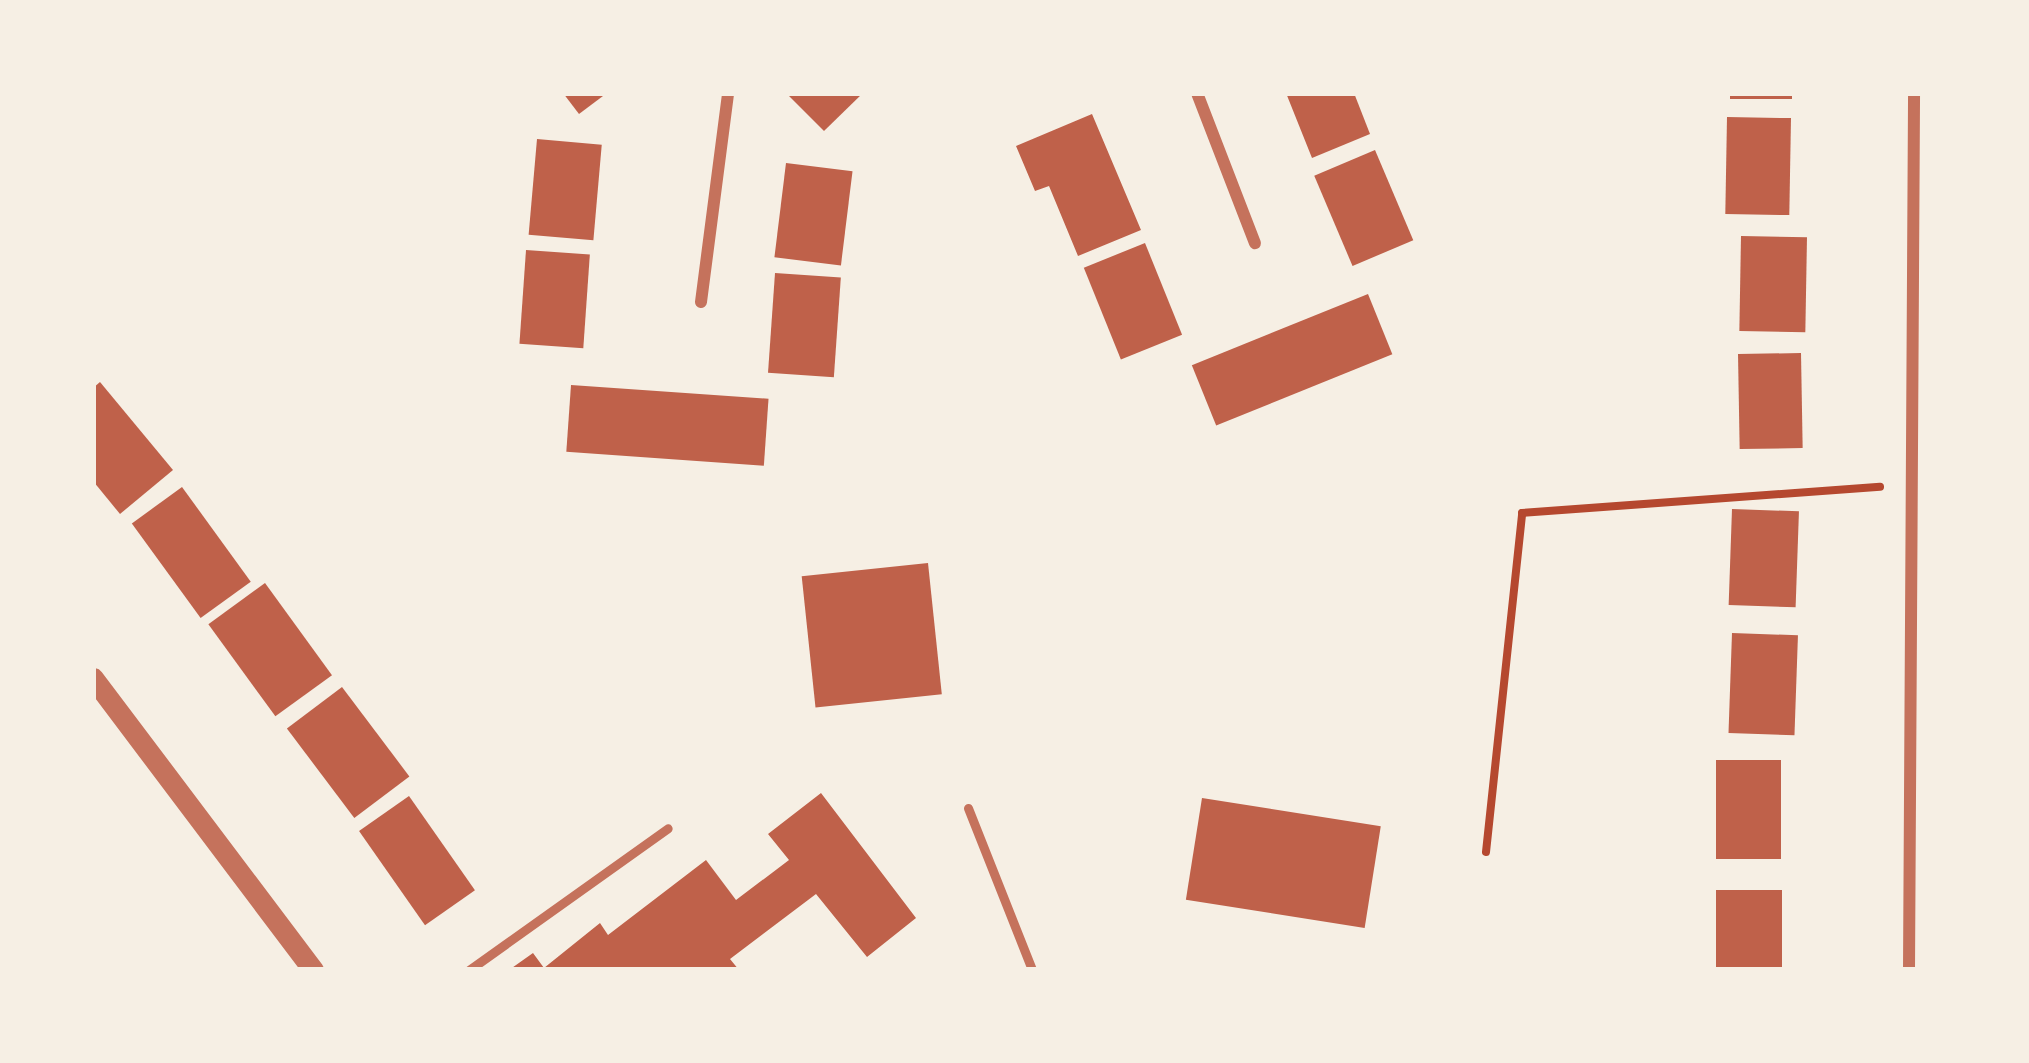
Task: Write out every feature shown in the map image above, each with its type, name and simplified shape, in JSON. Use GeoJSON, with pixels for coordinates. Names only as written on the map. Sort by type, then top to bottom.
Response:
{"type":"FeatureCollection","features":[{"type":"Feature","properties":{"kind":"street"},"geometry":{"type":"LineString","coordinates":[[701,302],[728,93]]}},
{"type":"Feature","properties":{"kind":"street"},"geometry":{"type":"LineString","coordinates":[[1197,93],[1255,243]]}},
{"type":"Feature","properties":{"kind":"street"},"geometry":{"type":"LineString","coordinates":[[1909,970],[1914,93]]}},
{"type":"Feature","properties":{"kind":"street"},"geometry":{"type":"LineString","coordinates":[[93,678],[313,970]]}},
{"type":"Feature","properties":{"kind":"lane"},"geometry":{"type":"LineString","coordinates":[[968,808],[1032,970]]}},
{"type":"Feature","properties":{"kind":"lane"},"geometry":{"type":"LineString","coordinates":[[469,970],[668,828]]}},
{"type":"Feature","properties":{"kind":"path"},"geometry":{"type":"LineString","coordinates":[[1486,852],[1522,513],[1911,485]]}},
{"type":"Feature","properties":{"kind":"building"},"geometry":{"type":"Polygon","coordinates":[[[563,93],[607,93],[579,114],[563,93]]]}},
{"type":"Feature","properties":{"kind":"building"},"geometry":{"type":"Polygon","coordinates":[[[786,93],[863,93],[824,131],[786,93]]]}},
{"type":"Feature","properties":{"kind":"building"},"geometry":{"type":"Polygon","coordinates":[[[1286,93],[1354,93],[1370,134],[1312,158],[1286,93]]]}},
{"type":"Feature","properties":{"kind":"building"},"geometry":{"type":"Polygon","coordinates":[[[1730,93],[1792,93],[1792,99],[1730,99],[1730,93]]]}},
{"type":"Feature","properties":{"kind":"building"},"geometry":{"type":"Polygon","coordinates":[[[1092,114],[1141,230],[1078,256],[1049,186],[1035,191],[1016,146],[1092,114]]]}},
{"type":"Feature","properties":{"kind":"building"},"geometry":{"type":"Polygon","coordinates":[[[1727,117],[1791,118],[1789,215],[1725,214],[1727,117]]]}},
{"type":"Feature","properties":{"kind":"building"},"geometry":{"type":"Polygon","coordinates":[[[537,139],[602,145],[593,240],[529,235],[537,139]]]}},
{"type":"Feature","properties":{"kind":"building"},"geometry":{"type":"Polygon","coordinates":[[[1375,150],[1413,240],[1353,266],[1314,176],[1375,150]]]}},
{"type":"Feature","properties":{"kind":"building"},"geometry":{"type":"Polygon","coordinates":[[[786,163],[853,171],[841,265],[774,257],[786,163]]]}},
{"type":"Feature","properties":{"kind":"building"},"geometry":{"type":"Polygon","coordinates":[[[1741,236],[1807,237],[1805,332],[1739,331],[1741,236]]]}},
{"type":"Feature","properties":{"kind":"building"},"geometry":{"type":"Polygon","coordinates":[[[1145,243],[1182,335],[1121,360],[1084,268],[1145,243]]]}},
{"type":"Feature","properties":{"kind":"building"},"geometry":{"type":"Polygon","coordinates":[[[526,250],[590,254],[583,348],[519,344],[526,250]]]}},
{"type":"Feature","properties":{"kind":"building"},"geometry":{"type":"Polygon","coordinates":[[[775,273],[841,278],[834,377],[768,373],[775,273]]]}},
{"type":"Feature","properties":{"kind":"building"},"geometry":{"type":"Polygon","coordinates":[[[1368,294],[1392,354],[1216,425],[1192,365],[1368,294]]]}},
{"type":"Feature","properties":{"kind":"building"},"geometry":{"type":"Polygon","coordinates":[[[1801,353],[1803,448],[1740,449],[1738,354],[1801,353]]]}},
{"type":"Feature","properties":{"kind":"building"},"geometry":{"type":"Polygon","coordinates":[[[100,382],[173,470],[120,514],[93,481],[93,388],[100,382]]]}},
{"type":"Feature","properties":{"kind":"building"},"geometry":{"type":"Polygon","coordinates":[[[571,385],[769,399],[764,466],[566,452],[571,385]]]}},
{"type":"Feature","properties":{"kind":"building"},"geometry":{"type":"Polygon","coordinates":[[[182,487],[251,582],[201,618],[132,523],[182,487]]]}},
{"type":"Feature","properties":{"kind":"building"},"geometry":{"type":"Polygon","coordinates":[[[1732,509],[1799,511],[1796,607],[1729,605],[1732,509]]]}},
{"type":"Feature","properties":{"kind":"building"},"geometry":{"type":"Polygon","coordinates":[[[928,563],[942,694],[815,708],[802,576],[928,563]]]}},
{"type":"Feature","properties":{"kind":"building"},"geometry":{"type":"Polygon","coordinates":[[[265,583],[332,675],[275,716],[208,624],[265,583]]]}},
{"type":"Feature","properties":{"kind":"building"},"geometry":{"type":"Polygon","coordinates":[[[1732,633],[1798,635],[1794,735],[1729,733],[1732,633]]]}},
{"type":"Feature","properties":{"kind":"building"},"geometry":{"type":"Polygon","coordinates":[[[342,687],[409,776],[354,818],[287,729],[342,687]]]}},
{"type":"Feature","properties":{"kind":"building"},"geometry":{"type":"Polygon","coordinates":[[[1716,760],[1781,760],[1781,859],[1716,859],[1716,760]]]}},
{"type":"Feature","properties":{"kind":"building"},"geometry":{"type":"Polygon","coordinates":[[[821,793],[916,918],[867,957],[816,894],[730,959],[739,970],[509,970],[533,953],[544,968],[600,923],[608,935],[706,860],[736,900],[789,860],[768,834],[821,793]]]}},
{"type":"Feature","properties":{"kind":"building"},"geometry":{"type":"Polygon","coordinates":[[[409,796],[475,890],[425,925],[359,831],[409,796]]]}},
{"type":"Feature","properties":{"kind":"building"},"geometry":{"type":"Polygon","coordinates":[[[1202,798],[1381,826],[1365,928],[1186,900],[1202,798]]]}},
{"type":"Feature","properties":{"kind":"building"},"geometry":{"type":"Polygon","coordinates":[[[1716,890],[1782,890],[1782,970],[1716,970],[1716,890]]]}}]}
